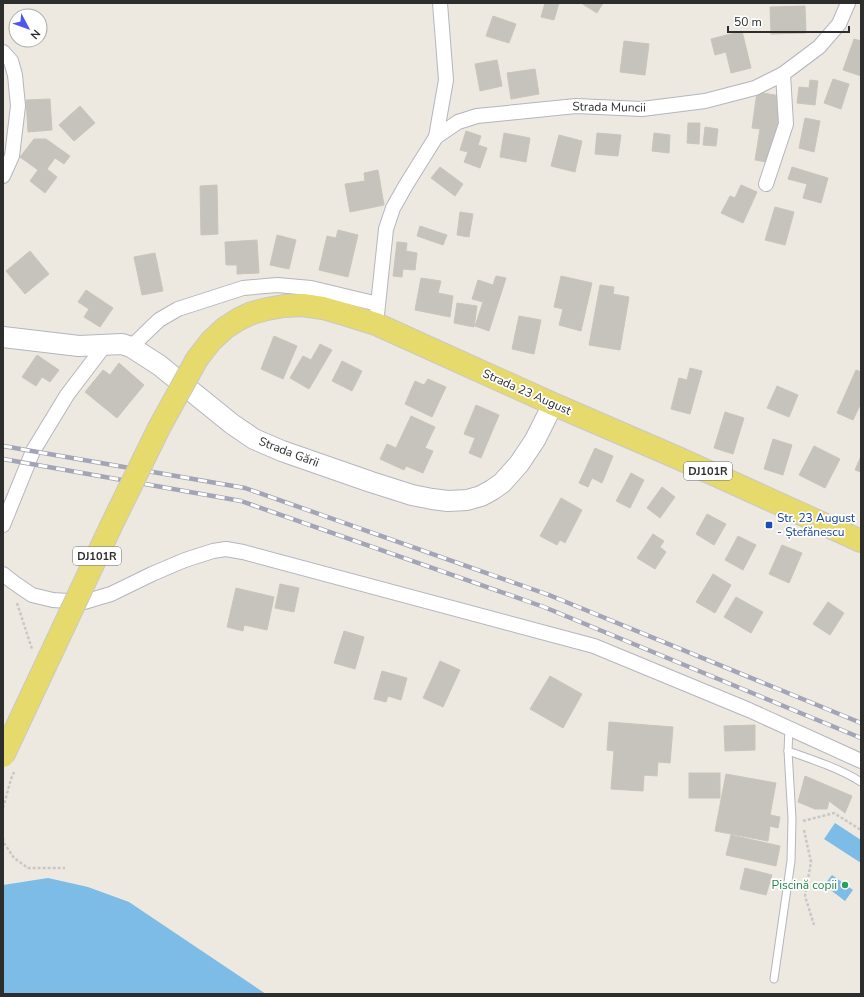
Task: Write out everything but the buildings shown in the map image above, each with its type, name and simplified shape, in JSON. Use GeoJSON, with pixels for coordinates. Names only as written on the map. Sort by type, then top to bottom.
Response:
{"type":"FeatureCollection","features":[{"type":"Feature","properties":{"kind":"main road","name":"Strada 23 August"},"geometry":{"type":"LineString","coordinates":[[3,756],[112,524],[159,428],[197,359],[225,328],[252,313],[267,309],[302,305],[323,308],[344,314],[377,314],[553,404],[678,458],[861,541]]}},
{"type":"Feature","properties":{"kind":"street","name":"Strada Muncii"},"geometry":{"type":"LineString","coordinates":[[377,314],[386,229],[393,208],[436,137],[446,80],[440,3]]}},
{"type":"Feature","properties":{"kind":"street","name":"Strada Muncii"},"geometry":{"type":"LineString","coordinates":[[436,137],[458,122],[476,116],[576,106],[642,109],[698,102],[755,88],[783,74],[819,47],[839,24],[848,3]]}},
{"type":"Feature","properties":{"kind":"street"},"geometry":{"type":"LineString","coordinates":[[3,52],[11,61],[15,75],[18,106],[12,156],[3,176]]}},
{"type":"Feature","properties":{"kind":"street"},"geometry":{"type":"LineString","coordinates":[[766,184],[786,124],[783,74]]}},
{"type":"Feature","properties":{"kind":"street"},"geometry":{"type":"LineString","coordinates":[[131,347],[159,320],[178,309],[243,288],[277,285],[311,288],[377,314]]}},
{"type":"Feature","properties":{"kind":"street","name":"Strada Gării"},"geometry":{"type":"LineString","coordinates":[[3,337],[79,346],[122,344],[131,347],[159,365],[232,424],[254,439],[282,451],[412,495],[448,501],[466,500],[481,496],[502,483],[519,464],[531,446],[553,404]]}},
{"type":"Feature","properties":{"kind":"street"},"geometry":{"type":"LineString","coordinates":[[3,525],[33,451],[66,395],[105,345]]}},
{"type":"Feature","properties":{"kind":"street"},"geometry":{"type":"LineString","coordinates":[[3,574],[32,595],[53,600],[84,602],[111,594],[185,560],[213,551],[226,549],[238,551],[594,646],[749,710],[861,761]]}},
{"type":"Feature","properties":{"kind":"lane"},"geometry":{"type":"LineString","coordinates":[[774,979],[791,861],[792,819],[788,751],[789,728]]}},
{"type":"Feature","properties":{"kind":"lane"},"geometry":{"type":"LineString","coordinates":[[788,751],[819,762],[861,782]]}},
{"type":"Feature","properties":{"kind":"path"},"geometry":{"type":"LineString","coordinates":[[792,819],[802,821],[834,814],[861,830]]}},
{"type":"Feature","properties":{"kind":"path"},"geometry":{"type":"LineString","coordinates":[[802,821],[811,862],[805,896],[814,925]]}},
{"type":"Feature","properties":{"kind":"path"},"geometry":{"type":"LineString","coordinates":[[3,838],[4,843],[14,858],[28,868],[65,868]]}},
{"type":"Feature","properties":{"kind":"water"},"geometry":{"type":"Polygon","coordinates":[[[835,823],[861,840],[861,863],[824,839],[835,823]]]}},
{"type":"Feature","properties":{"kind":"water"},"geometry":{"type":"Polygon","coordinates":[[[832,875],[853,890],[845,901],[824,885],[832,875]]]}},
{"type":"Feature","properties":{"kind":"water"},"geometry":{"type":"Polygon","coordinates":[[[48,878],[88,887],[129,902],[266,994],[3,994],[3,885],[48,878]]]}},
{"type":"Feature","properties":{"kind":"railway"},"geometry":{"type":"LineString","coordinates":[[3,446],[245,488],[549,595],[861,723]]}},
{"type":"Feature","properties":{"kind":"railway"},"geometry":{"type":"LineString","coordinates":[[3,459],[241,501],[544,607],[861,738]]}},
{"type":"Feature","properties":{"kind":"place","name":"Str. 23 August - Ștefănescu"},"geometry":{"type":"Point","coordinates":[769,525]}},
{"type":"Feature","properties":{"kind":"place","name":"Piscină copii"},"geometry":{"type":"Point","coordinates":[845,885]}}]}
